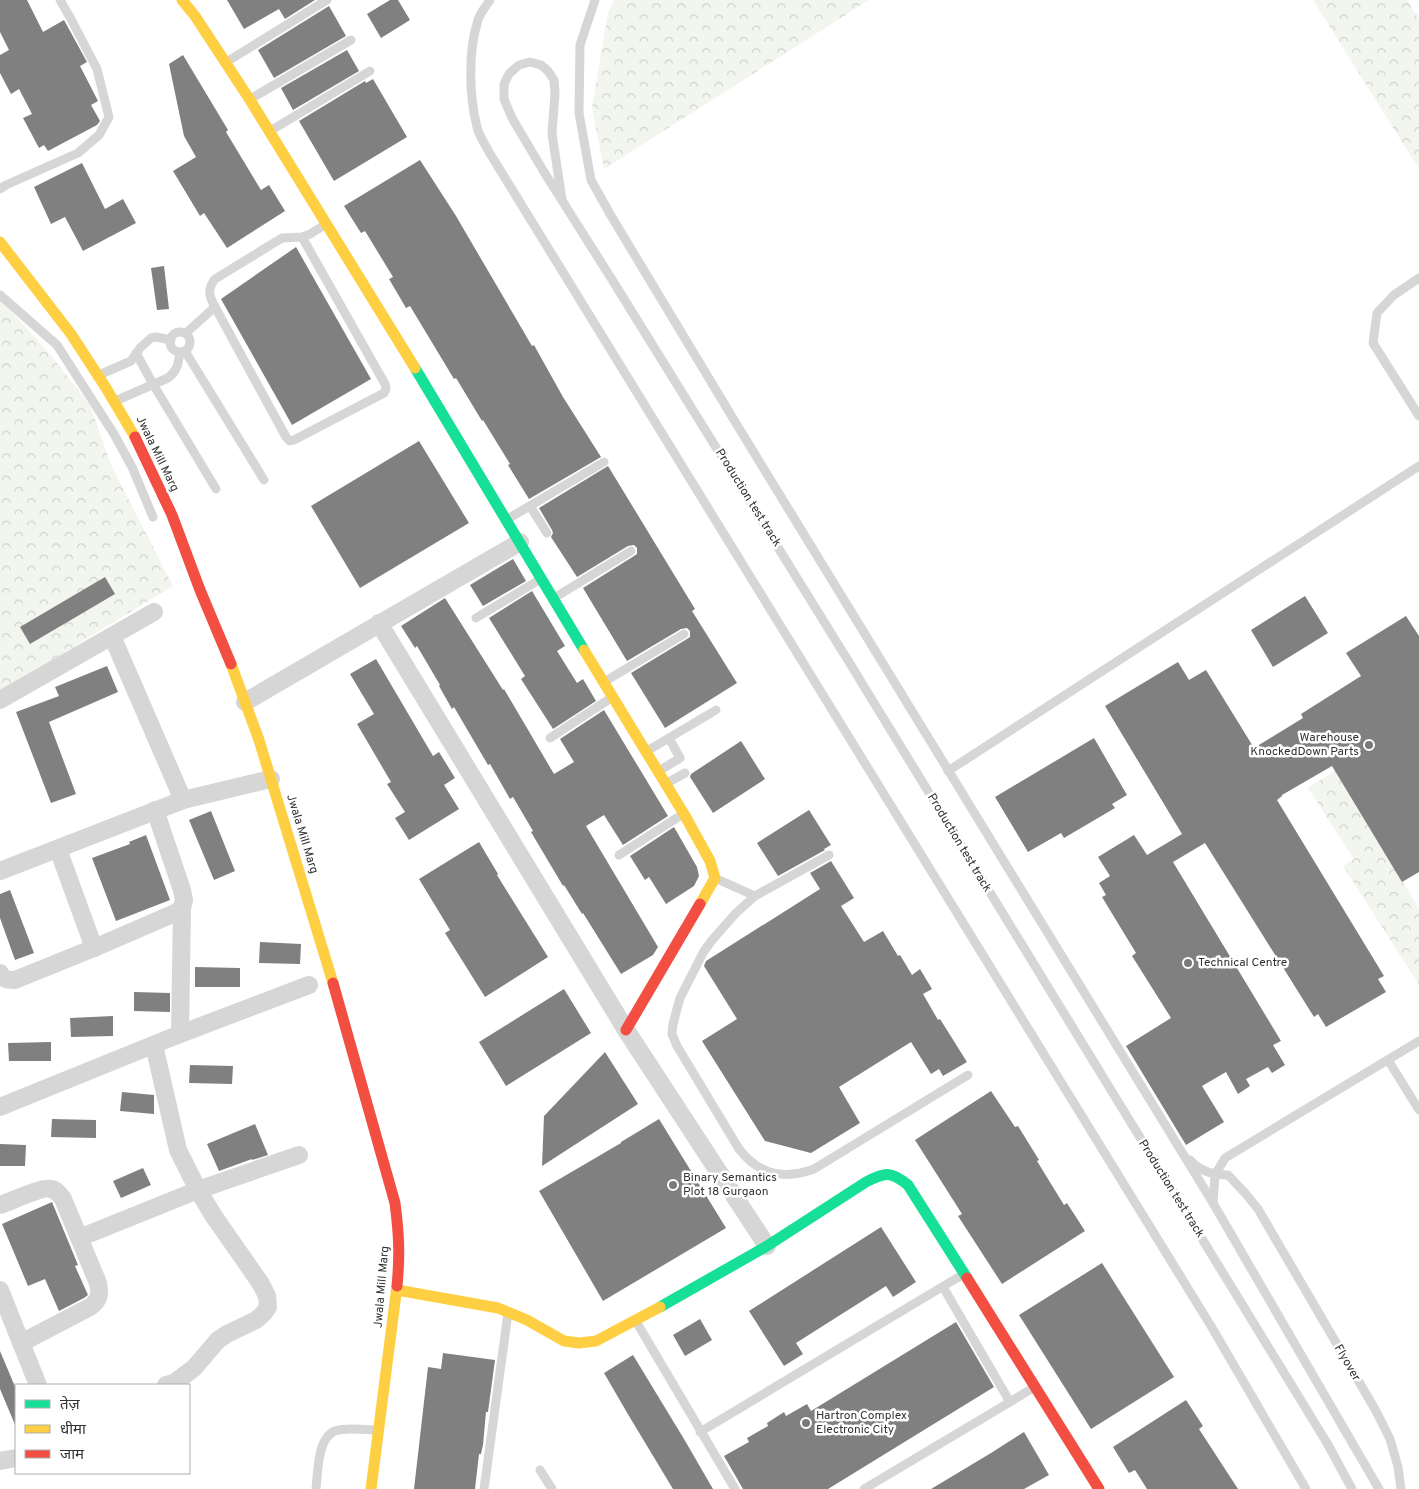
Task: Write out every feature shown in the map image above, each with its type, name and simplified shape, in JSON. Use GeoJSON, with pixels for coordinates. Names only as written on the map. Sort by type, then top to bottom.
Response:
{"type":"FeatureCollection","features":[{"type":"Feature","properties":{"kind":"street"},"geometry":{"type":"LineString","coordinates":[[182,0],[195,16],[270,131],[363,282],[684,814],[710,861],[716,878],[626,1030]]}},
{"type":"Feature","properties":{"kind":"street","name":"Jwala Mill Marg"},"geometry":{"type":"LineString","coordinates":[[0,242],[71,334],[98,376],[136,439],[172,515],[245,702],[271,779],[331,976],[394,1203],[399,1232],[400,1256],[397,1290],[371,1489]]}},
{"type":"Feature","properties":{"kind":"street"},"geometry":{"type":"LineString","coordinates":[[245,702],[520,542]]}},
{"type":"Feature","properties":{"kind":"street"},"geometry":{"type":"LineString","coordinates":[[0,700],[154,612]]}},
{"type":"Feature","properties":{"kind":"street"},"geometry":{"type":"LineString","coordinates":[[379,623],[626,1030],[767,1246]]}},
{"type":"Feature","properties":{"kind":"street"},"geometry":{"type":"LineString","coordinates":[[112,636],[183,800]]}},
{"type":"Feature","properties":{"kind":"street"},"geometry":{"type":"LineString","coordinates":[[0,871],[183,800],[271,779]]}},
{"type":"Feature","properties":{"kind":"street"},"geometry":{"type":"LineString","coordinates":[[155,810],[184,900],[182,908],[180,1034]]}},
{"type":"Feature","properties":{"kind":"street"},"geometry":{"type":"LineString","coordinates":[[58,848],[94,948]]}},
{"type":"Feature","properties":{"kind":"street"},"geometry":{"type":"LineString","coordinates":[[0,973],[2,977],[8,980],[15,980],[94,948],[175,913],[182,908]]}},
{"type":"Feature","properties":{"kind":"street"},"geometry":{"type":"LineString","coordinates":[[0,1107],[180,1034],[309,985]]}},
{"type":"Feature","properties":{"kind":"street"},"geometry":{"type":"LineString","coordinates":[[154,1045],[178,1150],[213,1216],[261,1284],[267,1296],[268,1306],[256,1320],[218,1340],[194,1368],[170,1384]]}},
{"type":"Feature","properties":{"kind":"street"},"geometry":{"type":"LineString","coordinates":[[79,1238],[198,1190],[299,1155]]}},
{"type":"Feature","properties":{"kind":"street"},"geometry":{"type":"LineString","coordinates":[[397,1290],[498,1308],[527,1320],[564,1341],[579,1343],[596,1341],[636,1321],[767,1246],[866,1182],[888,1172],[898,1176],[908,1185],[1097,1488]]}},
{"type":"Feature","properties":{"kind":"street"},"geometry":{"type":"LineString","coordinates":[[0,1205],[42,1189],[51,1188],[58,1193],[63,1200],[98,1283],[99,1298],[90,1307],[21,1344]]}},
{"type":"Feature","properties":{"kind":"street"},"geometry":{"type":"LineString","coordinates":[[0,1290],[38,1384]]}},
{"type":"Feature","properties":{"kind":"street"},"geometry":{"type":"LineString","coordinates":[[0,1460],[15,1458]]}},
{"type":"Feature","properties":{"kind":"lane"},"geometry":{"type":"LineString","coordinates":[[0,189],[78,153],[99,135],[109,117],[97,69],[60,0]]}},
{"type":"Feature","properties":{"kind":"lane"},"geometry":{"type":"LineString","coordinates":[[225,62],[327,0]]}},
{"type":"Feature","properties":{"kind":"lane"},"geometry":{"type":"LineString","coordinates":[[490,0],[479,18],[474,39],[472,65],[472,100],[477,129],[489,152],[1200,1309],[1306,1489]]}},
{"type":"Feature","properties":{"kind":"lane"},"geometry":{"type":"LineString","coordinates":[[595,0],[580,45],[580,113],[591,180],[721,400],[1212,1203],[1379,1489]]}},
{"type":"Feature","properties":{"kind":"lane"},"geometry":{"type":"LineString","coordinates":[[250,100],[351,40]]}},
{"type":"Feature","properties":{"kind":"lane","name":"Production test track"},"geometry":{"type":"LineString","coordinates":[[562,200],[552,134],[554,80],[541,65],[530,62],[519,65],[508,74],[504,84],[504,99],[512,118],[562,200],[854,671],[1326,1443],[1352,1489]]}},
{"type":"Feature","properties":{"kind":"lane"},"geometry":{"type":"LineString","coordinates":[[270,131],[370,70]]}},
{"type":"Feature","properties":{"kind":"lane"},"geometry":{"type":"LineString","coordinates":[[302,237],[385,384],[386,389],[384,393],[290,441],[286,437],[215,307],[209,292],[210,285],[216,279],[282,238],[302,237],[326,224]]}},
{"type":"Feature","properties":{"kind":"lane"},"geometry":{"type":"LineString","coordinates":[[1419,278],[1394,295],[1377,313],[1373,343],[1419,416]]}},
{"type":"Feature","properties":{"kind":"lane"},"geometry":{"type":"LineString","coordinates":[[0,295],[57,345],[114,434],[132,467],[153,517]]}},
{"type":"Feature","properties":{"kind":"lane"},"geometry":{"type":"LineString","coordinates":[[186,333],[215,307]]}},
{"type":"Feature","properties":{"kind":"lane"},"geometry":{"type":"LineString","coordinates":[[114,402],[168,378],[174,372],[182,352],[189,348],[191,343],[190,337],[186,333],[176,333],[171,340],[171,346],[174,350],[182,352],[264,480]]}},
{"type":"Feature","properties":{"kind":"lane"},"geometry":{"type":"LineString","coordinates":[[98,376],[127,364],[150,338],[156,337],[171,340]]}},
{"type":"Feature","properties":{"kind":"lane"},"geometry":{"type":"LineString","coordinates":[[136,353],[216,489]]}},
{"type":"Feature","properties":{"kind":"lane"},"geometry":{"type":"LineString","coordinates":[[506,520],[604,462]]}},
{"type":"Feature","properties":{"kind":"lane"},"geometry":{"type":"LineString","coordinates":[[948,771],[1419,466]]}},
{"type":"Feature","properties":{"kind":"lane"},"geometry":{"type":"LineString","coordinates":[[530,506],[546,534]]}},
{"type":"Feature","properties":{"kind":"lane"},"geometry":{"type":"LineString","coordinates":[[554,598],[631,551]]}},
{"type":"Feature","properties":{"kind":"lane"},"geometry":{"type":"LineString","coordinates":[[476,618],[542,578]]}},
{"type":"Feature","properties":{"kind":"lane"},"geometry":{"type":"LineString","coordinates":[[604,682],[684,634]]}},
{"type":"Feature","properties":{"kind":"lane"},"geometry":{"type":"LineString","coordinates":[[550,738],[613,697]]}},
{"type":"Feature","properties":{"kind":"lane"},"geometry":{"type":"LineString","coordinates":[[646,751],[716,710]]}},
{"type":"Feature","properties":{"kind":"lane"},"geometry":{"type":"LineString","coordinates":[[658,771],[679,758],[668,738]]}},
{"type":"Feature","properties":{"kind":"lane"},"geometry":{"type":"LineString","coordinates":[[665,784],[685,773]]}},
{"type":"Feature","properties":{"kind":"lane"},"geometry":{"type":"LineString","coordinates":[[619,855],[684,814]]}},
{"type":"Feature","properties":{"kind":"lane"},"geometry":{"type":"LineString","coordinates":[[829,856],[755,896],[726,924],[704,951],[680,998],[672,1034],[677,1046],[739,1149],[756,1166],[774,1174],[802,1173],[814,1169],[968,1075]]}},
{"type":"Feature","properties":{"kind":"lane"},"geometry":{"type":"LineString","coordinates":[[716,878],[755,896]]}},
{"type":"Feature","properties":{"kind":"lane"},"geometry":{"type":"LineString","coordinates":[[1212,1203],[1215,1175],[1225,1158],[1419,1041]]}},
{"type":"Feature","properties":{"kind":"lane"},"geometry":{"type":"LineString","coordinates":[[1388,1060],[1419,1110]]}},
{"type":"Feature","properties":{"kind":"lane","name":"Flyover"},"geometry":{"type":"LineString","coordinates":[[1178,1147],[1195,1167],[1215,1175],[1228,1176],[1245,1192],[1258,1209],[1376,1411],[1390,1439],[1398,1467],[1401,1489]]}},
{"type":"Feature","properties":{"kind":"lane"},"geometry":{"type":"LineString","coordinates":[[700,1432],[964,1274]]}},
{"type":"Feature","properties":{"kind":"lane"},"geometry":{"type":"LineString","coordinates":[[943,1287],[1010,1402]]}},
{"type":"Feature","properties":{"kind":"lane"},"geometry":{"type":"LineString","coordinates":[[484,1489],[509,1312]]}},
{"type":"Feature","properties":{"kind":"lane"},"geometry":{"type":"LineString","coordinates":[[636,1321],[735,1489]]}},
{"type":"Feature","properties":{"kind":"lane"},"geometry":{"type":"LineString","coordinates":[[864,1489],[1034,1388]]}},
{"type":"Feature","properties":{"kind":"lane"},"geometry":{"type":"LineString","coordinates":[[316,1489],[321,1448],[329,1435],[335,1431],[378,1430]]}},
{"type":"Feature","properties":{"kind":"lane"},"geometry":{"type":"LineString","coordinates":[[540,1470],[552,1489]]}},
{"type":"Feature","properties":{"kind":"green space"},"geometry":{"type":"Polygon","coordinates":[[[614,0],[869,0],[604,169],[592,108],[608,13],[614,0]]]}},
{"type":"Feature","properties":{"kind":"green space"},"geometry":{"type":"Polygon","coordinates":[[[1313,0],[1407,0],[1419,19],[1419,169],[1313,0]]]}},
{"type":"Feature","properties":{"kind":"green space"},"geometry":{"type":"Polygon","coordinates":[[[0,299],[49,353],[90,405],[111,465],[173,586],[0,692],[0,299]]]}},
{"type":"Feature","properties":{"kind":"green space"},"geometry":{"type":"Polygon","coordinates":[[[1335,771],[1419,908],[1419,985],[1343,866],[1354,859],[1308,788],[1335,771]]]}},
{"type":"Feature","properties":{"kind":"building"},"geometry":{"type":"Polygon","coordinates":[[[0,0],[27,0],[43,32],[64,20],[87,62],[80,66],[98,101],[91,105],[100,121],[97,125],[48,151],[44,145],[39,148],[23,118],[32,114],[19,89],[11,94],[0,73],[0,55],[9,50],[0,32],[0,0]]]}},
{"type":"Feature","properties":{"kind":"building"},"geometry":{"type":"Polygon","coordinates":[[[227,0],[315,0],[285,19],[279,9],[244,29],[227,0]]]}},
{"type":"Feature","properties":{"kind":"building"},"geometry":{"type":"Polygon","coordinates":[[[390,0],[398,0],[410,20],[381,38],[367,14],[390,0]]]}},
{"type":"Feature","properties":{"kind":"building"},"geometry":{"type":"Polygon","coordinates":[[[329,6],[346,36],[274,78],[258,50],[329,6]]]}},
{"type":"Feature","properties":{"kind":"building"},"geometry":{"type":"Polygon","coordinates":[[[347,50],[359,71],[293,110],[281,88],[347,50]]]}},
{"type":"Feature","properties":{"kind":"building"},"geometry":{"type":"Polygon","coordinates":[[[183,55],[261,190],[269,185],[285,211],[227,248],[204,213],[200,216],[173,171],[196,157],[184,136],[169,64],[183,55]]]}},
{"type":"Feature","properties":{"kind":"building"},"geometry":{"type":"Polygon","coordinates":[[[373,79],[407,137],[334,181],[299,121],[365,81],[366,83],[373,79]]]}},
{"type":"Feature","properties":{"kind":"building"},"geometry":{"type":"Polygon","coordinates":[[[420,160],[456,216],[532,346],[534,345],[563,397],[601,457],[529,499],[483,420],[456,378],[454,379],[410,306],[406,308],[389,279],[393,277],[365,231],[361,233],[344,206],[420,160]]]}},
{"type":"Feature","properties":{"kind":"building"},"geometry":{"type":"Polygon","coordinates":[[[82,163],[105,209],[123,199],[136,223],[83,251],[65,217],[51,224],[34,187],[82,163]]]}},
{"type":"Feature","properties":{"kind":"building"},"geometry":{"type":"Polygon","coordinates":[[[296,247],[371,379],[292,425],[221,299],[296,247]]]}},
{"type":"Feature","properties":{"kind":"building"},"geometry":{"type":"Polygon","coordinates":[[[164,266],[169,309],[157,310],[151,268],[164,266]]]}},
{"type":"Feature","properties":{"kind":"building"},"geometry":{"type":"Polygon","coordinates":[[[419,441],[469,523],[360,588],[311,506],[419,441]]]}},
{"type":"Feature","properties":{"kind":"building"},"geometry":{"type":"Polygon","coordinates":[[[608,466],[695,609],[692,611],[737,683],[665,728],[631,673],[690,637],[690,631],[687,628],[681,629],[627,661],[583,588],[637,554],[637,548],[634,545],[628,546],[577,577],[551,537],[552,530],[539,508],[608,466]]]}},
{"type":"Feature","properties":{"kind":"building"},"geometry":{"type":"Polygon","coordinates":[[[513,559],[526,581],[483,606],[470,585],[513,559]]]}},
{"type":"Feature","properties":{"kind":"building"},"geometry":{"type":"Polygon","coordinates":[[[105,577],[115,594],[30,644],[20,627],[105,577]]]}},
{"type":"Feature","properties":{"kind":"building"},"geometry":{"type":"Polygon","coordinates":[[[532,591],[565,646],[557,651],[577,683],[583,679],[596,701],[553,729],[521,679],[525,676],[489,618],[532,591]]]}},
{"type":"Feature","properties":{"kind":"building"},"geometry":{"type":"Polygon","coordinates":[[[1305,596],[1328,633],[1273,667],[1251,630],[1305,596]]]}},
{"type":"Feature","properties":{"kind":"building"},"geometry":{"type":"Polygon","coordinates":[[[445,598],[504,689],[554,774],[574,762],[560,739],[604,710],[668,816],[623,845],[604,815],[586,826],[658,947],[653,955],[621,974],[583,913],[563,886],[513,797],[510,799],[454,707],[452,709],[417,646],[415,648],[401,626],[445,598]]]}},
{"type":"Feature","properties":{"kind":"building"},"geometry":{"type":"Polygon","coordinates":[[[1406,616],[1419,636],[1419,872],[1402,882],[1332,766],[1282,795],[1277,800],[1384,976],[1378,979],[1386,992],[1326,1027],[1318,1014],[1314,1017],[1205,843],[1173,862],[1281,1041],[1273,1045],[1285,1065],[1272,1073],[1268,1067],[1246,1079],[1250,1086],[1238,1094],[1226,1072],[1202,1086],[1224,1122],[1186,1145],[1126,1046],[1171,1018],[1132,956],[1136,953],[1102,897],[1106,895],[1099,883],[1110,876],[1098,857],[1134,835],[1147,855],[1182,834],[1105,706],[1178,662],[1189,680],[1206,670],[1254,748],[1303,718],[1301,714],[1361,676],[1346,653],[1406,616]]]}},
{"type":"Feature","properties":{"kind":"building"},"geometry":{"type":"Polygon","coordinates":[[[376,659],[433,756],[439,752],[455,778],[444,785],[459,809],[409,840],[395,818],[405,812],[387,784],[391,782],[357,724],[374,714],[350,674],[376,659]]]}},
{"type":"Feature","properties":{"kind":"building"},"geometry":{"type":"Polygon","coordinates":[[[107,666],[118,692],[49,722],[76,794],[51,803],[16,712],[59,696],[55,687],[107,666]]]}},
{"type":"Feature","properties":{"kind":"building"},"geometry":{"type":"Polygon","coordinates":[[[1094,738],[1127,795],[1112,804],[1115,808],[1064,838],[1061,833],[1028,852],[995,797],[1094,738]]]}},
{"type":"Feature","properties":{"kind":"building"},"geometry":{"type":"Polygon","coordinates":[[[741,741],[765,779],[713,813],[690,777],[691,774],[741,741]]]}},
{"type":"Feature","properties":{"kind":"building"},"geometry":{"type":"Polygon","coordinates":[[[809,810],[831,845],[778,876],[757,843],[809,810]]]}},
{"type":"Feature","properties":{"kind":"building"},"geometry":{"type":"Polygon","coordinates":[[[211,811],[235,871],[214,880],[189,820],[211,811]]]}},
{"type":"Feature","properties":{"kind":"building"},"geometry":{"type":"Polygon","coordinates":[[[674,827],[697,867],[699,876],[694,886],[666,904],[649,877],[645,880],[630,856],[674,827]]]}},
{"type":"Feature","properties":{"kind":"building"},"geometry":{"type":"Polygon","coordinates":[[[146,835],[170,900],[116,921],[92,858],[130,844],[129,842],[146,835]]]}},
{"type":"Feature","properties":{"kind":"building"},"geometry":{"type":"Polygon","coordinates":[[[479,842],[497,875],[548,957],[485,997],[445,933],[450,930],[419,879],[479,842]]]}},
{"type":"Feature","properties":{"kind":"building"},"geometry":{"type":"Polygon","coordinates":[[[831,861],[854,898],[841,906],[864,942],[883,931],[912,975],[920,969],[932,989],[923,994],[938,1020],[940,1019],[967,1062],[943,1076],[939,1069],[931,1074],[911,1042],[839,1087],[860,1123],[811,1153],[765,1141],[702,1041],[737,1019],[704,966],[706,961],[820,889],[810,873],[831,861]]]}},
{"type":"Feature","properties":{"kind":"building"},"geometry":{"type":"Polygon","coordinates":[[[10,890],[34,953],[15,960],[0,918],[0,894],[10,890]]]}},
{"type":"Feature","properties":{"kind":"building"},"geometry":{"type":"Polygon","coordinates":[[[260,942],[301,944],[300,964],[259,963],[260,942]]]}},
{"type":"Feature","properties":{"kind":"building"},"geometry":{"type":"Polygon","coordinates":[[[195,967],[240,968],[240,987],[195,987],[195,967]]]}},
{"type":"Feature","properties":{"kind":"building"},"geometry":{"type":"Polygon","coordinates":[[[564,989],[591,1033],[506,1086],[479,1042],[564,989]]]}},
{"type":"Feature","properties":{"kind":"building"},"geometry":{"type":"Polygon","coordinates":[[[134,992],[170,993],[170,1012],[134,1011],[134,992]]]}},
{"type":"Feature","properties":{"kind":"building"},"geometry":{"type":"Polygon","coordinates":[[[113,1016],[113,1036],[71,1037],[70,1018],[113,1016]]]}},
{"type":"Feature","properties":{"kind":"building"},"geometry":{"type":"Polygon","coordinates":[[[51,1042],[51,1061],[9,1061],[8,1043],[51,1042]]]}},
{"type":"Feature","properties":{"kind":"building"},"geometry":{"type":"Polygon","coordinates":[[[605,1052],[638,1104],[542,1166],[544,1116],[605,1052]]]}},
{"type":"Feature","properties":{"kind":"building"},"geometry":{"type":"Polygon","coordinates":[[[190,1065],[233,1066],[232,1084],[189,1083],[190,1065]]]}},
{"type":"Feature","properties":{"kind":"building"},"geometry":{"type":"Polygon","coordinates":[[[991,1091],[1015,1127],[1018,1126],[1064,1205],[1067,1203],[1085,1231],[1002,1284],[958,1216],[962,1214],[915,1140],[991,1091]]]}},
{"type":"Feature","properties":{"kind":"building"},"geometry":{"type":"Polygon","coordinates":[[[122,1092],[154,1095],[154,1114],[120,1111],[122,1092]]]}},
{"type":"Feature","properties":{"kind":"building"},"geometry":{"type":"Polygon","coordinates":[[[52,1119],[96,1120],[96,1138],[51,1137],[52,1119]]]}},
{"type":"Feature","properties":{"kind":"building"},"geometry":{"type":"Polygon","coordinates":[[[659,1119],[726,1228],[603,1301],[539,1191],[659,1119]]]}},
{"type":"Feature","properties":{"kind":"building"},"geometry":{"type":"Polygon","coordinates":[[[255,1124],[268,1155],[219,1171],[207,1144],[255,1124]]]}},
{"type":"Feature","properties":{"kind":"building"},"geometry":{"type":"Polygon","coordinates":[[[0,1144],[26,1145],[25,1166],[0,1166],[0,1144]]]}},
{"type":"Feature","properties":{"kind":"building"},"geometry":{"type":"Polygon","coordinates":[[[143,1168],[151,1185],[121,1198],[113,1181],[143,1168]]]}},
{"type":"Feature","properties":{"kind":"building"},"geometry":{"type":"Polygon","coordinates":[[[52,1202],[78,1265],[75,1266],[88,1295],[59,1311],[45,1279],[28,1286],[2,1224],[52,1202]]]}},
{"type":"Feature","properties":{"kind":"building"},"geometry":{"type":"Polygon","coordinates":[[[881,1227],[916,1282],[893,1297],[886,1286],[796,1343],[803,1354],[784,1366],[749,1311],[881,1227]]]}},
{"type":"Feature","properties":{"kind":"building"},"geometry":{"type":"Polygon","coordinates":[[[1102,1263],[1174,1377],[1091,1429],[1019,1315],[1102,1263]]]}},
{"type":"Feature","properties":{"kind":"building"},"geometry":{"type":"Polygon","coordinates":[[[700,1319],[712,1340],[685,1356],[673,1335],[700,1319]]]}},
{"type":"Feature","properties":{"kind":"building"},"geometry":{"type":"Polygon","coordinates":[[[956,1322],[994,1387],[828,1489],[743,1489],[724,1456],[749,1442],[747,1438],[768,1426],[767,1423],[784,1412],[786,1416],[807,1404],[811,1411],[956,1322]]]}},
{"type":"Feature","properties":{"kind":"building"},"geometry":{"type":"Polygon","coordinates":[[[0,1351],[15,1387],[15,1425],[0,1389],[0,1351]]]}},
{"type":"Feature","properties":{"kind":"building"},"geometry":{"type":"Polygon","coordinates":[[[443,1353],[495,1360],[475,1489],[414,1489],[428,1367],[441,1369],[443,1353]]]}},
{"type":"Feature","properties":{"kind":"building"},"geometry":{"type":"Polygon","coordinates":[[[633,1355],[713,1489],[673,1489],[629,1416],[604,1373],[633,1355]]]}},
{"type":"Feature","properties":{"kind":"building"},"geometry":{"type":"Polygon","coordinates":[[[1186,1400],[1203,1426],[1199,1429],[1238,1489],[1147,1489],[1135,1470],[1129,1473],[1113,1447],[1186,1400]]]}},
{"type":"Feature","properties":{"kind":"building"},"geometry":{"type":"Polygon","coordinates":[[[1024,1432],[1049,1475],[1024,1489],[931,1489],[991,1453],[1024,1432]]]}},
{"type":"Feature","properties":{"kind":"traffic: fast"},"geometry":{"type":"LineString","coordinates":[[415,368],[584,650]]}},
{"type":"Feature","properties":{"kind":"traffic: fast"},"geometry":{"type":"LineString","coordinates":[[660,1307],[767,1246],[866,1182],[878,1176],[888,1174],[897,1177],[908,1185],[967,1278]]}},
{"type":"Feature","properties":{"kind":"traffic: slow"},"geometry":{"type":"LineString","coordinates":[[182,0],[195,16],[250,100],[415,368]]}},
{"type":"Feature","properties":{"kind":"traffic: slow"},"geometry":{"type":"LineString","coordinates":[[0,242],[71,334],[135,437]]}},
{"type":"Feature","properties":{"kind":"traffic: slow"},"geometry":{"type":"LineString","coordinates":[[584,650],[684,814],[710,861],[715,878],[700,904]]}},
{"type":"Feature","properties":{"kind":"traffic: slow"},"geometry":{"type":"LineString","coordinates":[[231,664],[259,740],[333,983]]}},
{"type":"Feature","properties":{"kind":"traffic: slow"},"geometry":{"type":"LineString","coordinates":[[371,1489],[397,1286]]}},
{"type":"Feature","properties":{"kind":"traffic: slow"},"geometry":{"type":"LineString","coordinates":[[397,1290],[498,1308],[527,1320],[564,1341],[579,1343],[596,1341],[660,1307]]}},
{"type":"Feature","properties":{"kind":"traffic: jam"},"geometry":{"type":"LineString","coordinates":[[135,437],[172,515],[200,590],[231,664]]}},
{"type":"Feature","properties":{"kind":"traffic: jam"},"geometry":{"type":"LineString","coordinates":[[626,1030],[700,904]]}},
{"type":"Feature","properties":{"kind":"traffic: jam"},"geometry":{"type":"LineString","coordinates":[[333,983],[395,1203],[399,1244],[397,1286]]}},
{"type":"Feature","properties":{"kind":"traffic: jam"},"geometry":{"type":"LineString","coordinates":[[967,1278],[1099,1489]]}},
{"type":"Feature","properties":{"kind":"place","name":"Warehouse KnockedDown Parts"},"geometry":{"type":"Point","coordinates":[1369,745]}},
{"type":"Feature","properties":{"kind":"place","name":"Technical Centre"},"geometry":{"type":"Point","coordinates":[1188,963]}},
{"type":"Feature","properties":{"kind":"place","name":"Binary Semantics Plot 18 Gurgaon"},"geometry":{"type":"Point","coordinates":[673,1185]}},
{"type":"Feature","properties":{"kind":"place","name":"Hartron Complex Electronic City"},"geometry":{"type":"Point","coordinates":[806,1423]}}]}
